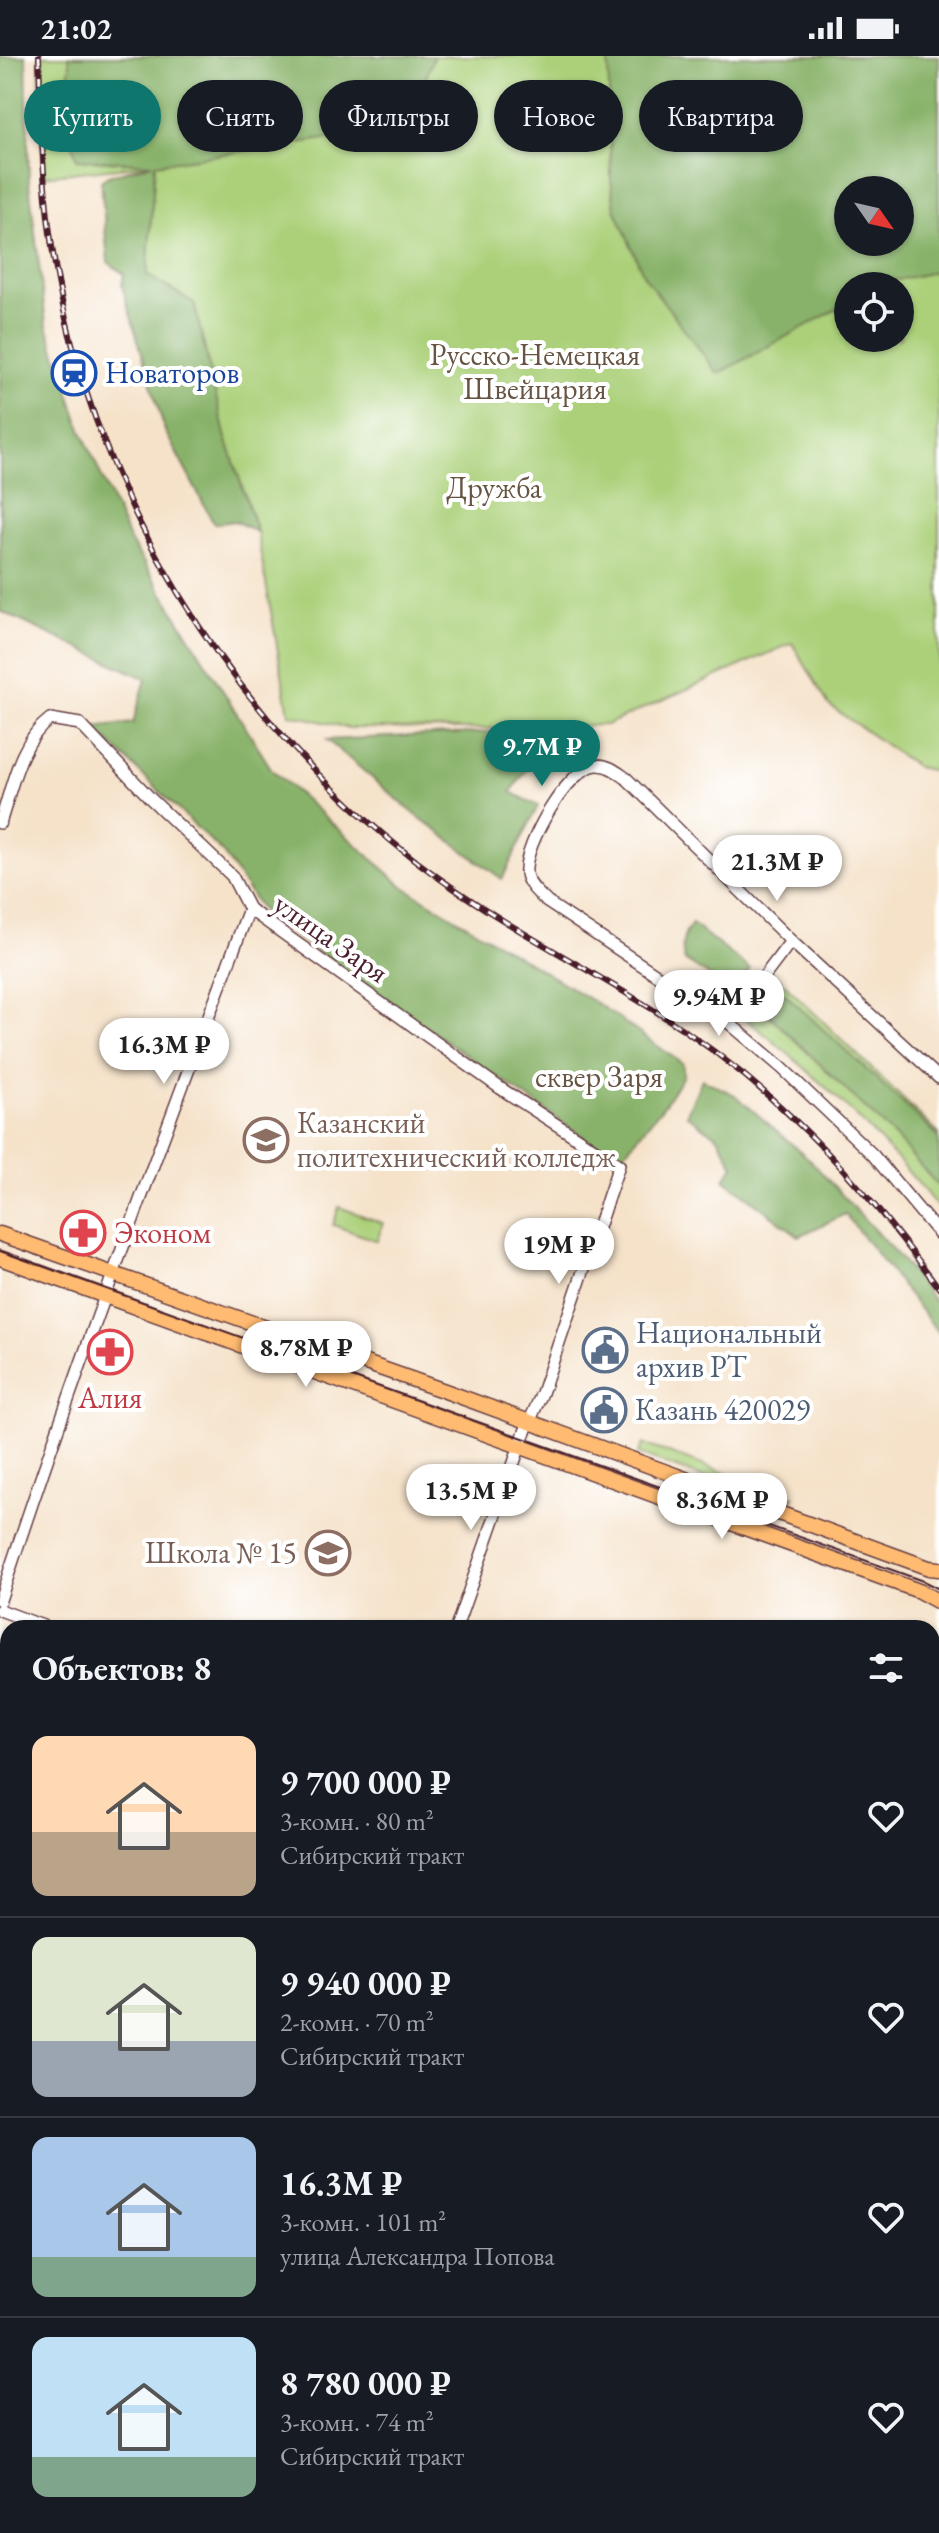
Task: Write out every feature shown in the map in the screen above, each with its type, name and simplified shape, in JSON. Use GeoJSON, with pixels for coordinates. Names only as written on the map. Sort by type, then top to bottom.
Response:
{"type":"FeatureCollection","features":[{"type":"Feature","properties":{"kind":"main road"},"geometry":{"type":"LineString","coordinates":[[0,1234],[938,1570]]}},
{"type":"Feature","properties":{"kind":"main road"},"geometry":{"type":"LineString","coordinates":[[0,1258],[919,1591],[939,1602]]}},
{"type":"Feature","properties":{"kind":"street","name":"улица Заря"},"geometry":{"type":"LineString","coordinates":[[0,823],[25,748],[39,727],[50,719],[80,724],[151,799],[232,876],[249,909],[500,1088],[619,1165],[542,1393],[528,1423]]}},
{"type":"Feature","properties":{"kind":"street"},"geometry":{"type":"LineString","coordinates":[[939,1078],[612,768],[597,764],[586,768],[553,802],[527,853],[526,875],[536,891],[547,902],[729,1023],[782,1068],[873,1155],[939,1234]]}},
{"type":"Feature","properties":{"kind":"street"},"geometry":{"type":"LineString","coordinates":[[0,1600],[46,1457],[104,1296],[249,909]]}},
{"type":"Feature","properties":{"kind":"street"},"geometry":{"type":"LineString","coordinates":[[729,1023],[791,941]]}},
{"type":"Feature","properties":{"kind":"street"},"geometry":{"type":"LineString","coordinates":[[459,1620],[528,1423]]}},
{"type":"Feature","properties":{"kind":"street"},"geometry":{"type":"LineString","coordinates":[[0,1610],[27,1620]]}},
{"type":"Feature","properties":{"kind":"green space","name":"сквер Заря"},"geometry":{"type":"Polygon","coordinates":[[[0,56],[26,56],[24,152],[28,152],[46,323],[82,432],[129,539],[272,770],[404,887],[601,1006],[683,1064],[683,1076],[664,1105],[618,1161],[265,915],[222,852],[94,728],[133,723],[146,679],[0,611],[0,56]]]}},
{"type":"Feature","properties":{"kind":"green space","name":"Дружба"},"geometry":{"type":"Polygon","coordinates":[[[39,56],[939,56],[939,772],[917,767],[829,705],[792,643],[606,725],[471,729],[349,728],[289,714],[257,532],[225,435],[147,275],[155,164],[43,176],[42,152],[161,152],[161,80],[40,80],[39,56]]]}},
{"type":"Feature","properties":{"kind":"green space"},"geometry":{"type":"Polygon","coordinates":[[[69,56],[434,56],[425,80],[319,80],[319,140],[303,142],[303,80],[177,80],[177,152],[237,152],[155,164],[147,275],[194,303],[225,435],[257,532],[235,521],[214,524],[165,431],[122,286],[124,274],[108,262],[101,181],[108,176],[152,164],[77,159],[75,152],[161,152],[161,80],[67,80],[69,56]]]}},
{"type":"Feature","properties":{"kind":"green space"},"geometry":{"type":"Polygon","coordinates":[[[608,56],[939,56],[939,276],[934,272],[914,276],[914,272],[834,272],[834,311],[718,374],[644,276],[615,209],[610,152],[623,152],[623,80],[609,80],[608,56]]]}},
{"type":"Feature","properties":{"kind":"green space"},"geometry":{"type":"Polygon","coordinates":[[[556,729],[511,792],[538,806],[502,879],[416,815],[327,740],[556,729]]]}},
{"type":"Feature","properties":{"kind":"green space"},"geometry":{"type":"Polygon","coordinates":[[[692,924],[750,969],[733,991],[684,960],[683,940],[692,924]]]}},
{"type":"Feature","properties":{"kind":"green space"},"geometry":{"type":"Polygon","coordinates":[[[771,971],[939,1134],[939,1209],[848,1108],[745,1018],[746,1008],[771,971]]]}},
{"type":"Feature","properties":{"kind":"green space"},"geometry":{"type":"Polygon","coordinates":[[[784,993],[939,1137],[939,1187],[896,1138],[770,1016],[784,993]]]}},
{"type":"Feature","properties":{"kind":"green space"},"geometry":{"type":"Polygon","coordinates":[[[702,1079],[735,1095],[808,1158],[900,1258],[939,1307],[939,1333],[845,1214],[799,1236],[724,1179],[734,1166],[718,1137],[686,1115],[702,1079]]]}},
{"type":"Feature","properties":{"kind":"green space"},"geometry":{"type":"Polygon","coordinates":[[[339,1207],[383,1223],[377,1241],[333,1225],[339,1207]]]}},
{"type":"Feature","properties":{"kind":"green space"},"geometry":{"type":"Polygon","coordinates":[[[643,1444],[794,1497],[784,1507],[638,1454],[643,1444]]]}},
{"type":"Feature","properties":{"kind":"tram line"},"geometry":{"type":"LineString","coordinates":[[0,1251],[939,1589]]}},
{"type":"Feature","properties":{"kind":"railway"},"geometry":{"type":"LineString","coordinates":[[39,56],[50,233],[68,328],[96,421],[133,510],[179,595],[233,675],[295,750],[364,817],[439,878],[491,913],[652,1009],[736,1068],[844,1170],[939,1288]]}},
{"type":"Feature","properties":{"kind":"place","name":"Новаторов"},"geometry":{"type":"Point","coordinates":[74,373]}},
{"type":"Feature","properties":{"kind":"place","name":"Казанский политехнический колледж"},"geometry":{"type":"Point","coordinates":[266,1140]}},
{"type":"Feature","properties":{"kind":"place","name":"Эконом"},"geometry":{"type":"Point","coordinates":[83,1233]}},
{"type":"Feature","properties":{"kind":"place","name":"Национальный архив РТ"},"geometry":{"type":"Point","coordinates":[605,1350]}},
{"type":"Feature","properties":{"kind":"place","name":"Алия"},"geometry":{"type":"Point","coordinates":[110,1352]}},
{"type":"Feature","properties":{"kind":"place","name":"Казань 420029"},"geometry":{"type":"Point","coordinates":[604,1410]}},
{"type":"Feature","properties":{"kind":"place","name":"Школа № 15"},"geometry":{"type":"Point","coordinates":[328,1553]}},
{"type":"Feature","properties":{"kind":"park label","name":"Русско-Немецкая Швейцария"},"geometry":{"type":"Point","coordinates":[535,372]}}]}
